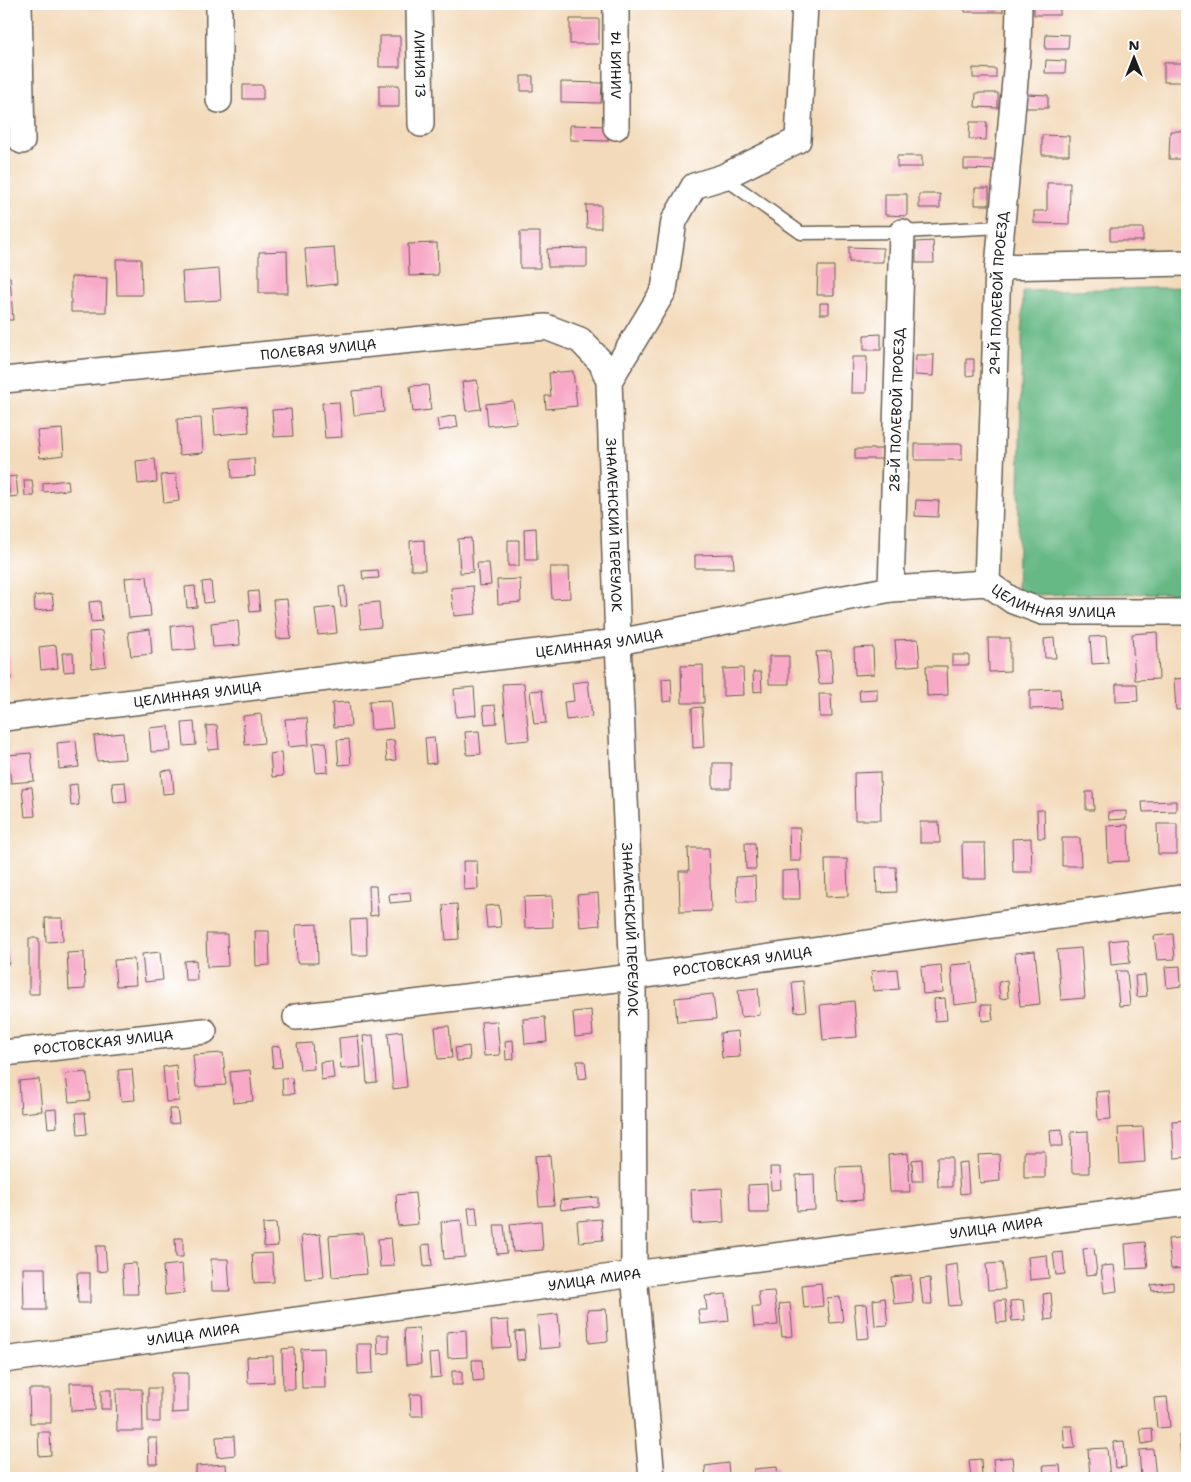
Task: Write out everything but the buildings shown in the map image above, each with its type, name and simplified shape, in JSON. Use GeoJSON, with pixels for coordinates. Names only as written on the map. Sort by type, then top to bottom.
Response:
{"type":"FeatureCollection","features":[{"type":"Feature","properties":{"kind":"street"},"geometry":{"type":"LineString","coordinates":[[19,4],[22,141]]}},
{"type":"Feature","properties":{"kind":"street"},"geometry":{"type":"LineString","coordinates":[[219,4],[219,100]]}},
{"type":"Feature","properties":{"kind":"street","name":"ЛИНИЯ 13"},"geometry":{"type":"LineString","coordinates":[[419,4],[421,124]]}},
{"type":"Feature","properties":{"kind":"street","name":"ЛИНИЯ 14"},"geometry":{"type":"LineString","coordinates":[[616,4],[616,127]]}},
{"type":"Feature","properties":{"kind":"street"},"geometry":{"type":"LineString","coordinates":[[609,380],[664,290],[674,221],[694,186],[723,177],[798,140],[804,4]]}},
{"type":"Feature","properties":{"kind":"street","name":"29-Й ПОЛЕВОЙ ПРОЕЗД"},"geometry":{"type":"LineString","coordinates":[[986,584],[998,268],[1018,48],[1019,4]]}},
{"type":"Feature","properties":{"kind":"street","name":"28-Й ПОЛЕВОЙ ПРОЕЗД"},"geometry":{"type":"LineString","coordinates":[[891,589],[902,232]]}},
{"type":"Feature","properties":{"kind":"street"},"geometry":{"type":"LineString","coordinates":[[998,268],[1187,263]]}},
{"type":"Feature","properties":{"kind":"street","name":"ПОЛЕВАЯ УЛИЦА"},"geometry":{"type":"LineString","coordinates":[[4,380],[546,327],[580,340],[601,362],[609,380]]}},
{"type":"Feature","properties":{"kind":"street","name":"ЗНАМЕНСКИЙ ПЕРЕУЛОК"},"geometry":{"type":"LineString","coordinates":[[609,380],[618,642],[633,977],[634,1274],[652,1478]]}},
{"type":"Feature","properties":{"kind":"street","name":"ЦЕЛИННАЯ УЛИЦА"},"geometry":{"type":"LineString","coordinates":[[4,718],[618,642],[891,589],[986,584],[1013,601],[1043,612],[1187,612]]}},
{"type":"Feature","properties":{"kind":"street","name":"РОСТОВСКАЯ УЛИЦА"},"geometry":{"type":"LineString","coordinates":[[296,1017],[633,977],[1187,897]]}},
{"type":"Feature","properties":{"kind":"street","name":"РОСТОВСКАЯ УЛИЦА"},"geometry":{"type":"LineString","coordinates":[[4,1053],[204,1032]]}},
{"type":"Feature","properties":{"kind":"street","name":"УЛИЦА МИРА"},"geometry":{"type":"LineString","coordinates":[[4,1360],[634,1274],[1187,1203]]}},
{"type":"Feature","properties":{"kind":"lane"},"geometry":{"type":"LineString","coordinates":[[723,177],[801,233],[902,232],[1001,227]]}},
{"type":"Feature","properties":{"kind":"green space"},"geometry":{"type":"Polygon","coordinates":[[[1187,287],[1187,593],[1017,595],[1023,291],[1187,287]]]}}]}
